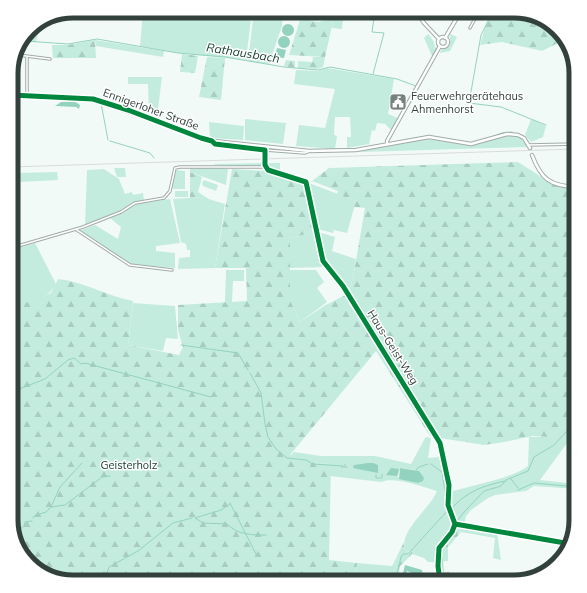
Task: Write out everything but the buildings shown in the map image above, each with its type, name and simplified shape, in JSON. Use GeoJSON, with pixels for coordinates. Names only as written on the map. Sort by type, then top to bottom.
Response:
{"type":"FeatureCollection","features":[{"type":"Feature","properties":{"kind":"main road"},"geometry":{"type":"LineString","coordinates":[[387,144],[387,141],[440,46],[438,43],[439,39],[421,18]]}},
{"type":"Feature","properties":{"kind":"main road"},"geometry":{"type":"LineString","coordinates":[[439,39],[445,38],[457,18]]}},
{"type":"Feature","properties":{"kind":"main road"},"geometry":{"type":"LineString","coordinates":[[440,46],[447,45],[448,42],[445,38]]}},
{"type":"Feature","properties":{"kind":"main road","name":"Ennigerloher Straße"},"geometry":{"type":"LineString","coordinates":[[18,96],[78,97],[93,99],[212,141],[309,151],[350,151],[429,137],[474,144],[511,134],[524,138],[529,147]]}},
{"type":"Feature","properties":{"kind":"main road"},"geometry":{"type":"LineString","coordinates":[[532,155],[539,171],[546,179],[555,184],[569,186]]}},
{"type":"Feature","properties":{"kind":"street"},"geometry":{"type":"LineString","coordinates":[[470,28],[475,18]]}},
{"type":"Feature","properties":{"kind":"street"},"geometry":{"type":"LineString","coordinates":[[21,56],[50,59]]}},
{"type":"Feature","properties":{"kind":"street"},"geometry":{"type":"LineString","coordinates":[[27,57],[27,97]]}},
{"type":"Feature","properties":{"kind":"street"},"geometry":{"type":"LineString","coordinates":[[212,141],[215,144],[265,150],[305,153],[309,151]]}},
{"type":"Feature","properties":{"kind":"street"},"geometry":{"type":"LineString","coordinates":[[529,147],[569,144]]}},
{"type":"Feature","properties":{"kind":"street"},"geometry":{"type":"LineString","coordinates":[[18,246],[77,229],[121,212],[135,203],[164,198],[170,191],[175,168],[266,167],[265,150]]}},
{"type":"Feature","properties":{"kind":"street","name":"Haus-Geist-Weg"},"geometry":{"type":"LineString","coordinates":[[266,167],[268,170],[303,180],[307,184],[323,261],[343,286],[438,438],[449,485],[449,508],[457,524]]}},
{"type":"Feature","properties":{"kind":"street"},"geometry":{"type":"LineString","coordinates":[[77,229],[130,265],[172,270]]}},
{"type":"Feature","properties":{"kind":"street"},"geometry":{"type":"LineString","coordinates":[[439,575],[438,566],[440,548],[457,524],[563,543]]}},
{"type":"Feature","properties":{"kind":"green space"},"geometry":{"type":"Polygon","coordinates":[[[142,18],[251,18],[246,60],[178,53],[140,46],[142,18]]]}},
{"type":"Feature","properties":{"kind":"green space"},"geometry":{"type":"Polygon","coordinates":[[[253,18],[283,18],[282,26],[269,64],[248,61],[253,18]]]}},
{"type":"Feature","properties":{"kind":"green space"},"geometry":{"type":"Polygon","coordinates":[[[291,18],[330,18],[315,21],[291,18]]]}},
{"type":"Feature","properties":{"kind":"green space"},"geometry":{"type":"Polygon","coordinates":[[[334,18],[343,18],[342,29],[332,28],[334,18]]]}},
{"type":"Feature","properties":{"kind":"green space"},"geometry":{"type":"Polygon","coordinates":[[[334,18],[325,57],[289,55],[300,20],[319,22],[334,18]]]}},
{"type":"Feature","properties":{"kind":"green space"},"geometry":{"type":"Polygon","coordinates":[[[490,18],[518,18],[528,20],[547,29],[559,42],[542,51],[502,42],[480,45],[485,27],[490,18]]]}},
{"type":"Feature","properties":{"kind":"green space"},"geometry":{"type":"Polygon","coordinates":[[[39,30],[36,42],[28,41],[39,30]]]}},
{"type":"Feature","properties":{"kind":"green space"},"geometry":{"type":"Polygon","coordinates":[[[428,34],[434,44],[432,56],[424,38],[428,34]]]}},
{"type":"Feature","properties":{"kind":"green space"},"geometry":{"type":"Polygon","coordinates":[[[450,34],[457,37],[450,51],[440,53],[441,50],[450,46],[450,34]]]}},
{"type":"Feature","properties":{"kind":"green space"},"geometry":{"type":"Polygon","coordinates":[[[95,40],[164,51],[163,57],[96,46],[95,40]]]}},
{"type":"Feature","properties":{"kind":"green space"},"geometry":{"type":"Polygon","coordinates":[[[95,40],[96,58],[53,58],[52,45],[68,45],[95,40]]]}},
{"type":"Feature","properties":{"kind":"green space"},"geometry":{"type":"Polygon","coordinates":[[[182,54],[198,56],[195,73],[180,72],[182,54]]]}},
{"type":"Feature","properties":{"kind":"green space"},"geometry":{"type":"Polygon","coordinates":[[[207,57],[225,58],[221,100],[199,97],[207,57]]]}},
{"type":"Feature","properties":{"kind":"green space"},"geometry":{"type":"Polygon","coordinates":[[[313,57],[325,57],[324,63],[312,63],[313,57]]]}},
{"type":"Feature","properties":{"kind":"green space"},"geometry":{"type":"Polygon","coordinates":[[[286,60],[295,61],[295,68],[284,66],[286,60]]]}},
{"type":"Feature","properties":{"kind":"green space"},"geometry":{"type":"Polygon","coordinates":[[[298,61],[324,63],[323,67],[317,69],[298,68],[298,61]]]}},
{"type":"Feature","properties":{"kind":"green space"},"geometry":{"type":"Polygon","coordinates":[[[327,68],[394,79],[388,114],[398,118],[391,130],[385,124],[377,123],[375,131],[372,130],[369,144],[347,148],[347,137],[351,137],[350,117],[335,117],[334,135],[337,136],[335,149],[296,146],[299,125],[325,128],[335,89],[294,84],[296,70],[318,71],[327,68]]]}},
{"type":"Feature","properties":{"kind":"green space"},"geometry":{"type":"Polygon","coordinates":[[[128,77],[162,77],[157,117],[149,114],[148,84],[128,84],[128,77]]]}},
{"type":"Feature","properties":{"kind":"green space"},"geometry":{"type":"Polygon","coordinates":[[[245,119],[286,123],[283,144],[245,140],[245,119]]]}},
{"type":"Feature","properties":{"kind":"green space"},"geometry":{"type":"Polygon","coordinates":[[[531,119],[546,126],[543,137],[531,142],[525,135],[531,119]]]}},
{"type":"Feature","properties":{"kind":"green space"},"geometry":{"type":"Polygon","coordinates":[[[209,122],[244,126],[243,140],[210,138],[209,122]]]}},
{"type":"Feature","properties":{"kind":"green space"},"geometry":{"type":"Polygon","coordinates":[[[507,135],[520,137],[528,147],[359,152],[377,147],[427,139],[472,146],[507,135]]]}},
{"type":"Feature","properties":{"kind":"green space"},"geometry":{"type":"Polygon","coordinates":[[[518,162],[554,185],[569,188],[569,423],[548,437],[533,436],[484,445],[440,438],[449,475],[450,506],[452,515],[461,532],[448,547],[448,561],[437,562],[435,559],[436,548],[448,533],[452,524],[446,499],[439,438],[348,292],[353,278],[365,208],[354,207],[356,201],[337,194],[338,191],[312,181],[329,168],[518,162]]]}},
{"type":"Feature","properties":{"kind":"green space"},"geometry":{"type":"Polygon","coordinates":[[[263,163],[261,167],[214,165],[214,164],[263,163]]]}},
{"type":"Feature","properties":{"kind":"green space"},"geometry":{"type":"Polygon","coordinates":[[[267,163],[280,163],[280,172],[269,169],[267,163]]]}},
{"type":"Feature","properties":{"kind":"green space"},"geometry":{"type":"Polygon","coordinates":[[[208,167],[228,169],[226,185],[190,172],[190,168],[208,167]]]}},
{"type":"Feature","properties":{"kind":"green space"},"geometry":{"type":"Polygon","coordinates":[[[114,168],[125,168],[126,177],[117,177],[114,168]]]}},
{"type":"Feature","properties":{"kind":"green space"},"geometry":{"type":"Polygon","coordinates":[[[104,169],[119,179],[125,194],[132,192],[133,195],[143,193],[144,200],[134,202],[121,211],[85,225],[87,170],[104,169]]]}},
{"type":"Feature","properties":{"kind":"green space","name":"Geisterholz"},"geometry":{"type":"Polygon","coordinates":[[[232,169],[265,171],[305,183],[315,232],[290,238],[290,300],[300,322],[324,306],[347,294],[436,437],[430,436],[376,351],[290,455],[309,462],[331,464],[329,560],[357,563],[356,575],[66,575],[40,564],[27,551],[22,541],[18,520],[18,310],[22,308],[25,303],[51,293],[58,279],[77,283],[133,301],[128,345],[179,355],[183,347],[178,330],[178,305],[247,301],[246,268],[215,268],[232,169]]]}},
{"type":"Feature","properties":{"kind":"green space"},"geometry":{"type":"Polygon","coordinates":[[[176,170],[185,171],[185,189],[172,189],[176,170]]]}},
{"type":"Feature","properties":{"kind":"green space"},"geometry":{"type":"Polygon","coordinates":[[[57,172],[58,180],[18,182],[18,173],[57,172]]]}},
{"type":"Feature","properties":{"kind":"green space"},"geometry":{"type":"Polygon","coordinates":[[[190,172],[202,177],[198,192],[215,203],[202,197],[190,198],[190,172]]]}},
{"type":"Feature","properties":{"kind":"green space"},"geometry":{"type":"Polygon","coordinates":[[[204,180],[218,185],[216,191],[203,186],[202,183],[204,180]]]}},
{"type":"Feature","properties":{"kind":"green space"},"geometry":{"type":"Polygon","coordinates":[[[309,183],[356,201],[347,233],[334,230],[333,233],[317,229],[309,183]]]}},
{"type":"Feature","properties":{"kind":"green space"},"geometry":{"type":"Polygon","coordinates":[[[175,191],[188,191],[188,197],[175,197],[175,191]]]}},
{"type":"Feature","properties":{"kind":"green space"},"geometry":{"type":"Polygon","coordinates":[[[202,197],[225,204],[215,268],[178,269],[179,258],[190,257],[190,250],[187,250],[186,244],[181,242],[173,199],[202,197]]]}},
{"type":"Feature","properties":{"kind":"green space"},"geometry":{"type":"Polygon","coordinates":[[[170,199],[180,243],[156,246],[156,251],[175,253],[175,268],[130,264],[79,231],[95,225],[118,239],[121,227],[110,218],[122,213],[135,204],[170,199]]]}},
{"type":"Feature","properties":{"kind":"green space"},"geometry":{"type":"Polygon","coordinates":[[[315,232],[319,257],[325,267],[290,268],[290,238],[315,232]]]}},
{"type":"Feature","properties":{"kind":"green space"},"geometry":{"type":"Polygon","coordinates":[[[318,232],[335,237],[332,251],[356,259],[353,278],[348,292],[324,261],[318,232]]]}},
{"type":"Feature","properties":{"kind":"green space"},"geometry":{"type":"Polygon","coordinates":[[[35,243],[56,284],[47,295],[25,303],[22,308],[18,310],[18,248],[35,243]]]}},
{"type":"Feature","properties":{"kind":"green space"},"geometry":{"type":"Polygon","coordinates":[[[226,270],[244,270],[244,281],[233,281],[232,302],[225,302],[226,270]]]}},
{"type":"Feature","properties":{"kind":"green space"},"geometry":{"type":"Polygon","coordinates":[[[290,270],[316,270],[324,282],[317,288],[327,302],[300,322],[290,300],[290,270]]]}},
{"type":"Feature","properties":{"kind":"green space"},"geometry":{"type":"Polygon","coordinates":[[[133,303],[175,306],[178,339],[166,338],[163,351],[128,345],[133,303]]]}},
{"type":"Feature","properties":{"kind":"green space"},"geometry":{"type":"Polygon","coordinates":[[[569,423],[569,441],[540,480],[569,483],[569,488],[534,486],[526,491],[495,495],[471,510],[466,516],[464,524],[455,522],[449,505],[450,490],[453,491],[492,481],[521,470],[528,466],[529,437],[548,437],[569,423]]]}},
{"type":"Feature","properties":{"kind":"green space"},"geometry":{"type":"Polygon","coordinates":[[[425,438],[431,438],[428,458],[440,457],[449,516],[452,524],[448,533],[436,548],[435,559],[437,562],[428,562],[424,558],[412,554],[412,552],[405,551],[404,543],[410,528],[437,491],[401,481],[387,480],[381,482],[330,476],[330,464],[309,462],[290,456],[294,452],[321,456],[375,456],[411,464],[425,438]],[[400,468],[398,477],[418,483],[416,470],[400,468]]]}},
{"type":"Feature","properties":{"kind":"green space"},"geometry":{"type":"Polygon","coordinates":[[[331,463],[347,464],[348,470],[333,467],[331,463]]]}},
{"type":"Feature","properties":{"kind":"green space"},"geometry":{"type":"Polygon","coordinates":[[[458,527],[469,527],[497,532],[501,560],[493,558],[495,538],[461,532],[458,527]]]}},
{"type":"Feature","properties":{"kind":"green space"},"geometry":{"type":"Polygon","coordinates":[[[404,542],[405,551],[412,552],[412,554],[400,566],[399,575],[393,575],[397,556],[404,542]]]}},
{"type":"Feature","properties":{"kind":"green space"},"geometry":{"type":"Polygon","coordinates":[[[397,556],[393,575],[356,575],[357,563],[392,566],[397,556]]]}},
{"type":"Feature","properties":{"kind":"green space"},"geometry":{"type":"Polygon","coordinates":[[[449,571],[450,575],[439,575],[449,571]]]}},
{"type":"Feature","properties":{"kind":"shaded area"},"geometry":{"type":"Polygon","coordinates":[[[288,24],[292,26],[294,30],[292,34],[288,36],[284,34],[282,30],[284,26],[288,24]]]}},
{"type":"Feature","properties":{"kind":"shaded area"},"geometry":{"type":"Polygon","coordinates":[[[284,36],[288,38],[290,42],[288,46],[284,48],[280,46],[278,42],[280,38],[284,36]]]}},
{"type":"Feature","properties":{"kind":"shaded area"},"geometry":{"type":"Polygon","coordinates":[[[277,48],[286,50],[284,58],[275,57],[277,48]]]}},
{"type":"Feature","properties":{"kind":"shaded area"},"geometry":{"type":"Polygon","coordinates":[[[74,101],[80,105],[79,109],[76,107],[55,106],[61,102],[74,101]]]}},
{"type":"Feature","properties":{"kind":"shaded area"},"geometry":{"type":"Polygon","coordinates":[[[368,463],[378,465],[378,473],[353,468],[354,465],[368,463]]]}},
{"type":"Feature","properties":{"kind":"shaded area"},"geometry":{"type":"Polygon","coordinates":[[[391,468],[399,469],[397,476],[386,475],[391,468]]]}},
{"type":"Feature","properties":{"kind":"shaded area"},"geometry":{"type":"Polygon","coordinates":[[[400,468],[419,471],[424,478],[423,481],[418,483],[399,479],[400,468]]]}},
{"type":"Feature","properties":{"kind":"shaded area"},"geometry":{"type":"Polygon","coordinates":[[[405,565],[422,570],[423,575],[416,575],[407,571],[406,575],[402,575],[405,565]]]}},
{"type":"Feature","properties":{"kind":"waterway"},"geometry":{"type":"LineString","coordinates":[[373,74],[384,33],[372,32],[374,18]]}},
{"type":"Feature","properties":{"kind":"waterway"},"geometry":{"type":"LineString","coordinates":[[490,18],[481,35],[469,103],[501,107],[546,125]]}},
{"type":"Feature","properties":{"kind":"waterway","name":"Rathausbach"},"geometry":{"type":"LineString","coordinates":[[28,41],[68,44],[97,39],[178,53],[225,57],[284,67],[318,70],[330,67],[397,79],[416,86],[423,74]]}},
{"type":"Feature","properties":{"kind":"waterway","name":"Rathausbach"},"geometry":{"type":"LineString","coordinates":[[433,57],[436,48]]}},
{"type":"Feature","properties":{"kind":"waterway"},"geometry":{"type":"LineString","coordinates":[[29,99],[65,99]]}},
{"type":"Feature","properties":{"kind":"waterway"},"geometry":{"type":"LineString","coordinates":[[101,103],[108,140]]}},
{"type":"Feature","properties":{"kind":"waterway"},"geometry":{"type":"LineString","coordinates":[[489,138],[502,133],[512,132]]}},
{"type":"Feature","properties":{"kind":"waterway"},"geometry":{"type":"LineString","coordinates":[[110,141],[150,153],[154,158]]}},
{"type":"Feature","properties":{"kind":"waterway"},"geometry":{"type":"LineString","coordinates":[[308,183],[315,219]]}},
{"type":"Feature","properties":{"kind":"waterway"},"geometry":{"type":"LineString","coordinates":[[181,345],[238,353],[248,370]]}},
{"type":"Feature","properties":{"kind":"waterway"},"geometry":{"type":"LineString","coordinates":[[18,389],[45,379],[68,360],[74,358],[81,364],[85,363],[211,397]]}},
{"type":"Feature","properties":{"kind":"waterway"},"geometry":{"type":"LineString","coordinates":[[250,373],[261,393],[268,437],[276,449],[287,458],[306,460],[313,464],[343,466]]}},
{"type":"Feature","properties":{"kind":"waterway"},"geometry":{"type":"LineString","coordinates":[[443,575],[443,545],[456,531],[457,521],[465,511],[484,491],[501,486],[506,480],[528,471],[534,457],[554,445],[569,429]]}},
{"type":"Feature","properties":{"kind":"waterway"},"geometry":{"type":"LineString","coordinates":[[51,507],[60,487],[82,463]]}},
{"type":"Feature","properties":{"kind":"waterway"},"geometry":{"type":"LineString","coordinates":[[416,470],[419,467],[428,464]]}},
{"type":"Feature","properties":{"kind":"waterway"},"geometry":{"type":"LineString","coordinates":[[431,464],[442,472],[445,491]]}},
{"type":"Feature","properties":{"kind":"waterway"},"geometry":{"type":"LineString","coordinates":[[376,475],[376,478],[382,478],[382,474]]}},
{"type":"Feature","properties":{"kind":"waterway"},"geometry":{"type":"LineString","coordinates":[[33,518],[34,516],[46,512],[51,507],[65,505],[102,477],[110,476]]}},
{"type":"Feature","properties":{"kind":"waterway"},"geometry":{"type":"LineString","coordinates":[[511,479],[518,488]]}},
{"type":"Feature","properties":{"kind":"waterway"},"geometry":{"type":"LineString","coordinates":[[452,508],[469,493],[506,481]]}},
{"type":"Feature","properties":{"kind":"waterway"},"geometry":{"type":"LineString","coordinates":[[518,490],[534,483],[569,486]]}},
{"type":"Feature","properties":{"kind":"waterway"},"geometry":{"type":"LineString","coordinates":[[409,553],[448,510],[445,494]]}},
{"type":"Feature","properties":{"kind":"waterway"},"geometry":{"type":"LineString","coordinates":[[230,503],[257,556]]}},
{"type":"Feature","properties":{"kind":"waterway"},"geometry":{"type":"LineString","coordinates":[[230,504],[221,510],[195,518],[203,523],[227,524],[231,528],[245,534],[266,535]]}},
{"type":"Feature","properties":{"kind":"waterway"},"geometry":{"type":"LineString","coordinates":[[99,574],[107,573],[109,567],[138,551],[173,523],[192,518]]}},
{"type":"Feature","properties":{"kind":"waterway"},"geometry":{"type":"LineString","coordinates":[[19,530],[24,526],[25,522],[32,521]]}},
{"type":"Feature","properties":{"kind":"waterway"},"geometry":{"type":"LineString","coordinates":[[397,575],[401,557],[403,554],[408,554]]}},
{"type":"Feature","properties":{"kind":"railway"},"geometry":{"type":"LineString","coordinates":[[18,167],[569,149]]}},
{"type":"Feature","properties":{"kind":"cycle path"},"geometry":{"type":"LineString","coordinates":[[18,95],[93,99],[128,110],[212,141],[215,144],[265,150],[265,165],[268,170],[306,182],[323,261],[343,286],[440,443],[449,485],[448,505],[455,524],[452,532],[439,548],[439,575]]}},
{"type":"Feature","properties":{"kind":"cycle path"},"geometry":{"type":"LineString","coordinates":[[455,524],[564,543]]}},
{"type":"Feature","properties":{"kind":"place","name":"Feuerwehrgerätehaus Ahmenhorst"},"geometry":{"type":"Point","coordinates":[398,102]}}]}
